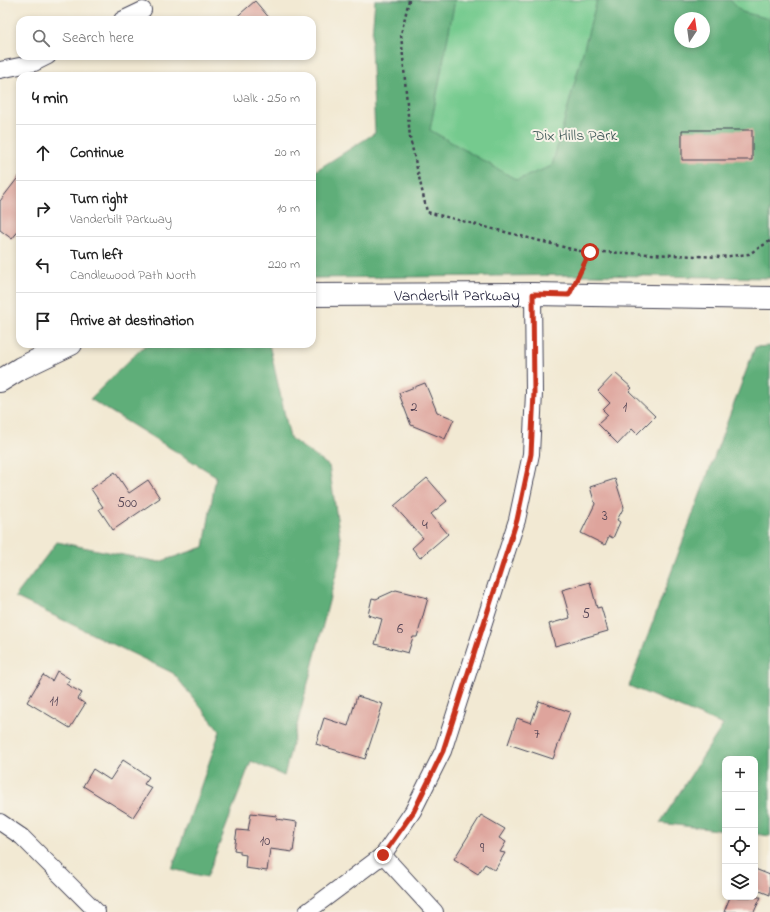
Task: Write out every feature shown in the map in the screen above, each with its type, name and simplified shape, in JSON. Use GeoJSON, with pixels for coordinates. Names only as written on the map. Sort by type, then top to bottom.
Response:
{"type":"FeatureCollection","features":[{"type":"Feature","properties":{"kind":"main road","name":"Vanderbilt Parkway"},"geometry":{"type":"LineString","coordinates":[[316,295],[533,294],[770,298]]}},
{"type":"Feature","properties":{"kind":"main road"},"geometry":{"type":"LineString","coordinates":[[0,381],[21,368],[63,348]]}},
{"type":"Feature","properties":{"kind":"street"},"geometry":{"type":"LineString","coordinates":[[131,16],[144,10]]}},
{"type":"Feature","properties":{"kind":"street"},"geometry":{"type":"LineString","coordinates":[[0,70],[34,63],[40,60]]}},
{"type":"Feature","properties":{"kind":"street"},"geometry":{"type":"LineString","coordinates":[[307,912],[383,855],[414,811],[443,751],[517,520],[531,454],[534,393],[533,294]]}},
{"type":"Feature","properties":{"kind":"street"},"geometry":{"type":"LineString","coordinates":[[0,822],[22,837],[97,912]]}},
{"type":"Feature","properties":{"kind":"street"},"geometry":{"type":"LineString","coordinates":[[383,855],[435,912]]}},
{"type":"Feature","properties":{"kind":"path"},"geometry":{"type":"LineString","coordinates":[[409,0],[401,34],[410,138],[427,212],[579,251],[590,252],[721,257],[749,254],[770,241]]}},
{"type":"Feature","properties":{"kind":"path"},"geometry":{"type":"LineString","coordinates":[[569,295],[590,252]]}},
{"type":"Feature","properties":{"kind":"green space","name":"Dix Hills Park"},"geometry":{"type":"Polygon","coordinates":[[[375,0],[455,0],[430,130],[517,180],[552,166],[597,0],[730,0],[742,12],[770,19],[770,278],[590,275],[316,278],[316,170],[375,133],[371,46],[375,0]]]}},
{"type":"Feature","properties":{"kind":"green space","name":"Dix Hills Park"},"geometry":{"type":"Polygon","coordinates":[[[391,0],[770,0],[770,270],[391,171],[391,0]]]}},
{"type":"Feature","properties":{"kind":"green space"},"geometry":{"type":"Polygon","coordinates":[[[770,346],[770,836],[758,834],[758,756],[722,756],[722,831],[660,823],[723,725],[629,686],[755,347],[770,346]]]}},
{"type":"Feature","properties":{"kind":"green space"},"geometry":{"type":"Polygon","coordinates":[[[142,348],[270,348],[290,438],[329,466],[342,551],[284,776],[251,761],[207,877],[172,869],[220,731],[173,673],[15,597],[57,542],[159,562],[204,547],[216,476],[90,399],[142,348]]]}},
{"type":"Feature","properties":{"kind":"building"},"geometry":{"type":"Polygon","coordinates":[[[255,1],[268,16],[238,16],[255,1]]]}},
{"type":"Feature","properties":{"kind":"building"},"geometry":{"type":"Polygon","coordinates":[[[682,130],[752,130],[752,160],[682,160],[682,130]]]}},
{"type":"Feature","properties":{"kind":"building"},"geometry":{"type":"Polygon","coordinates":[[[16,180],[16,234],[12,239],[0,230],[0,201],[16,180]]]}},
{"type":"Feature","properties":{"kind":"building"},"geometry":{"type":"Polygon","coordinates":[[[615,373],[632,388],[629,391],[655,416],[637,434],[632,429],[618,444],[598,424],[608,415],[603,410],[610,403],[598,391],[615,373]]]}},
{"type":"Feature","properties":{"kind":"building"},"geometry":{"type":"Polygon","coordinates":[[[425,383],[437,412],[454,419],[445,439],[411,425],[401,399],[399,393],[425,383]]]}},
{"type":"Feature","properties":{"kind":"building"},"geometry":{"type":"Polygon","coordinates":[[[115,472],[129,493],[148,480],[160,498],[113,530],[99,509],[103,507],[91,489],[115,472]]]}},
{"type":"Feature","properties":{"kind":"building"},"geometry":{"type":"Polygon","coordinates":[[[427,478],[447,501],[431,514],[448,534],[420,558],[412,548],[423,538],[394,506],[427,478]]]}},
{"type":"Feature","properties":{"kind":"building"},"geometry":{"type":"Polygon","coordinates":[[[615,479],[624,507],[617,520],[620,522],[613,538],[609,536],[605,545],[581,533],[595,504],[590,487],[615,479]]]}},
{"type":"Feature","properties":{"kind":"building"},"geometry":{"type":"Polygon","coordinates":[[[590,582],[597,608],[601,607],[608,631],[555,646],[549,624],[570,618],[562,590],[590,582]]]}},
{"type":"Feature","properties":{"kind":"building"},"geometry":{"type":"Polygon","coordinates":[[[396,590],[428,598],[417,637],[413,637],[408,653],[375,644],[382,619],[368,615],[372,598],[376,599],[396,590]]]}},
{"type":"Feature","properties":{"kind":"building"},"geometry":{"type":"Polygon","coordinates":[[[57,671],[70,679],[66,684],[82,693],[78,699],[85,704],[70,728],[27,702],[43,675],[52,681],[57,671]]]}},
{"type":"Feature","properties":{"kind":"building"},"geometry":{"type":"Polygon","coordinates":[[[357,696],[383,704],[365,759],[316,744],[324,718],[348,726],[357,696]]]}},
{"type":"Feature","properties":{"kind":"building"},"geometry":{"type":"Polygon","coordinates":[[[539,701],[570,712],[553,759],[508,744],[517,718],[531,723],[539,701]]]}},
{"type":"Feature","properties":{"kind":"building"},"geometry":{"type":"Polygon","coordinates":[[[123,760],[149,777],[144,784],[152,788],[133,817],[83,786],[93,769],[110,780],[123,760]]]}},
{"type":"Feature","properties":{"kind":"building"},"geometry":{"type":"Polygon","coordinates":[[[251,813],[277,816],[276,819],[297,822],[293,852],[270,849],[267,871],[245,868],[246,855],[240,854],[240,851],[234,850],[237,830],[248,831],[251,813]]]}},
{"type":"Feature","properties":{"kind":"building"},"geometry":{"type":"Polygon","coordinates":[[[481,815],[505,829],[499,838],[506,842],[500,852],[505,853],[495,870],[485,864],[478,874],[454,859],[481,815]]]}},
{"type":"Feature","properties":{"kind":"building"},"geometry":{"type":"Polygon","coordinates":[[[758,870],[770,875],[770,895],[758,890],[758,870]]]}},
{"type":"Feature","properties":{"kind":"building"},"geometry":{"type":"Polygon","coordinates":[[[758,897],[761,897],[754,912],[724,912],[729,900],[758,900],[758,897]]]}},
{"type":"Feature","properties":{"kind":"route"},"geometry":{"type":"LineString","coordinates":[[383,855],[414,811],[443,751],[517,520],[531,454],[534,393],[533,294],[569,295],[590,252]]}}]}
